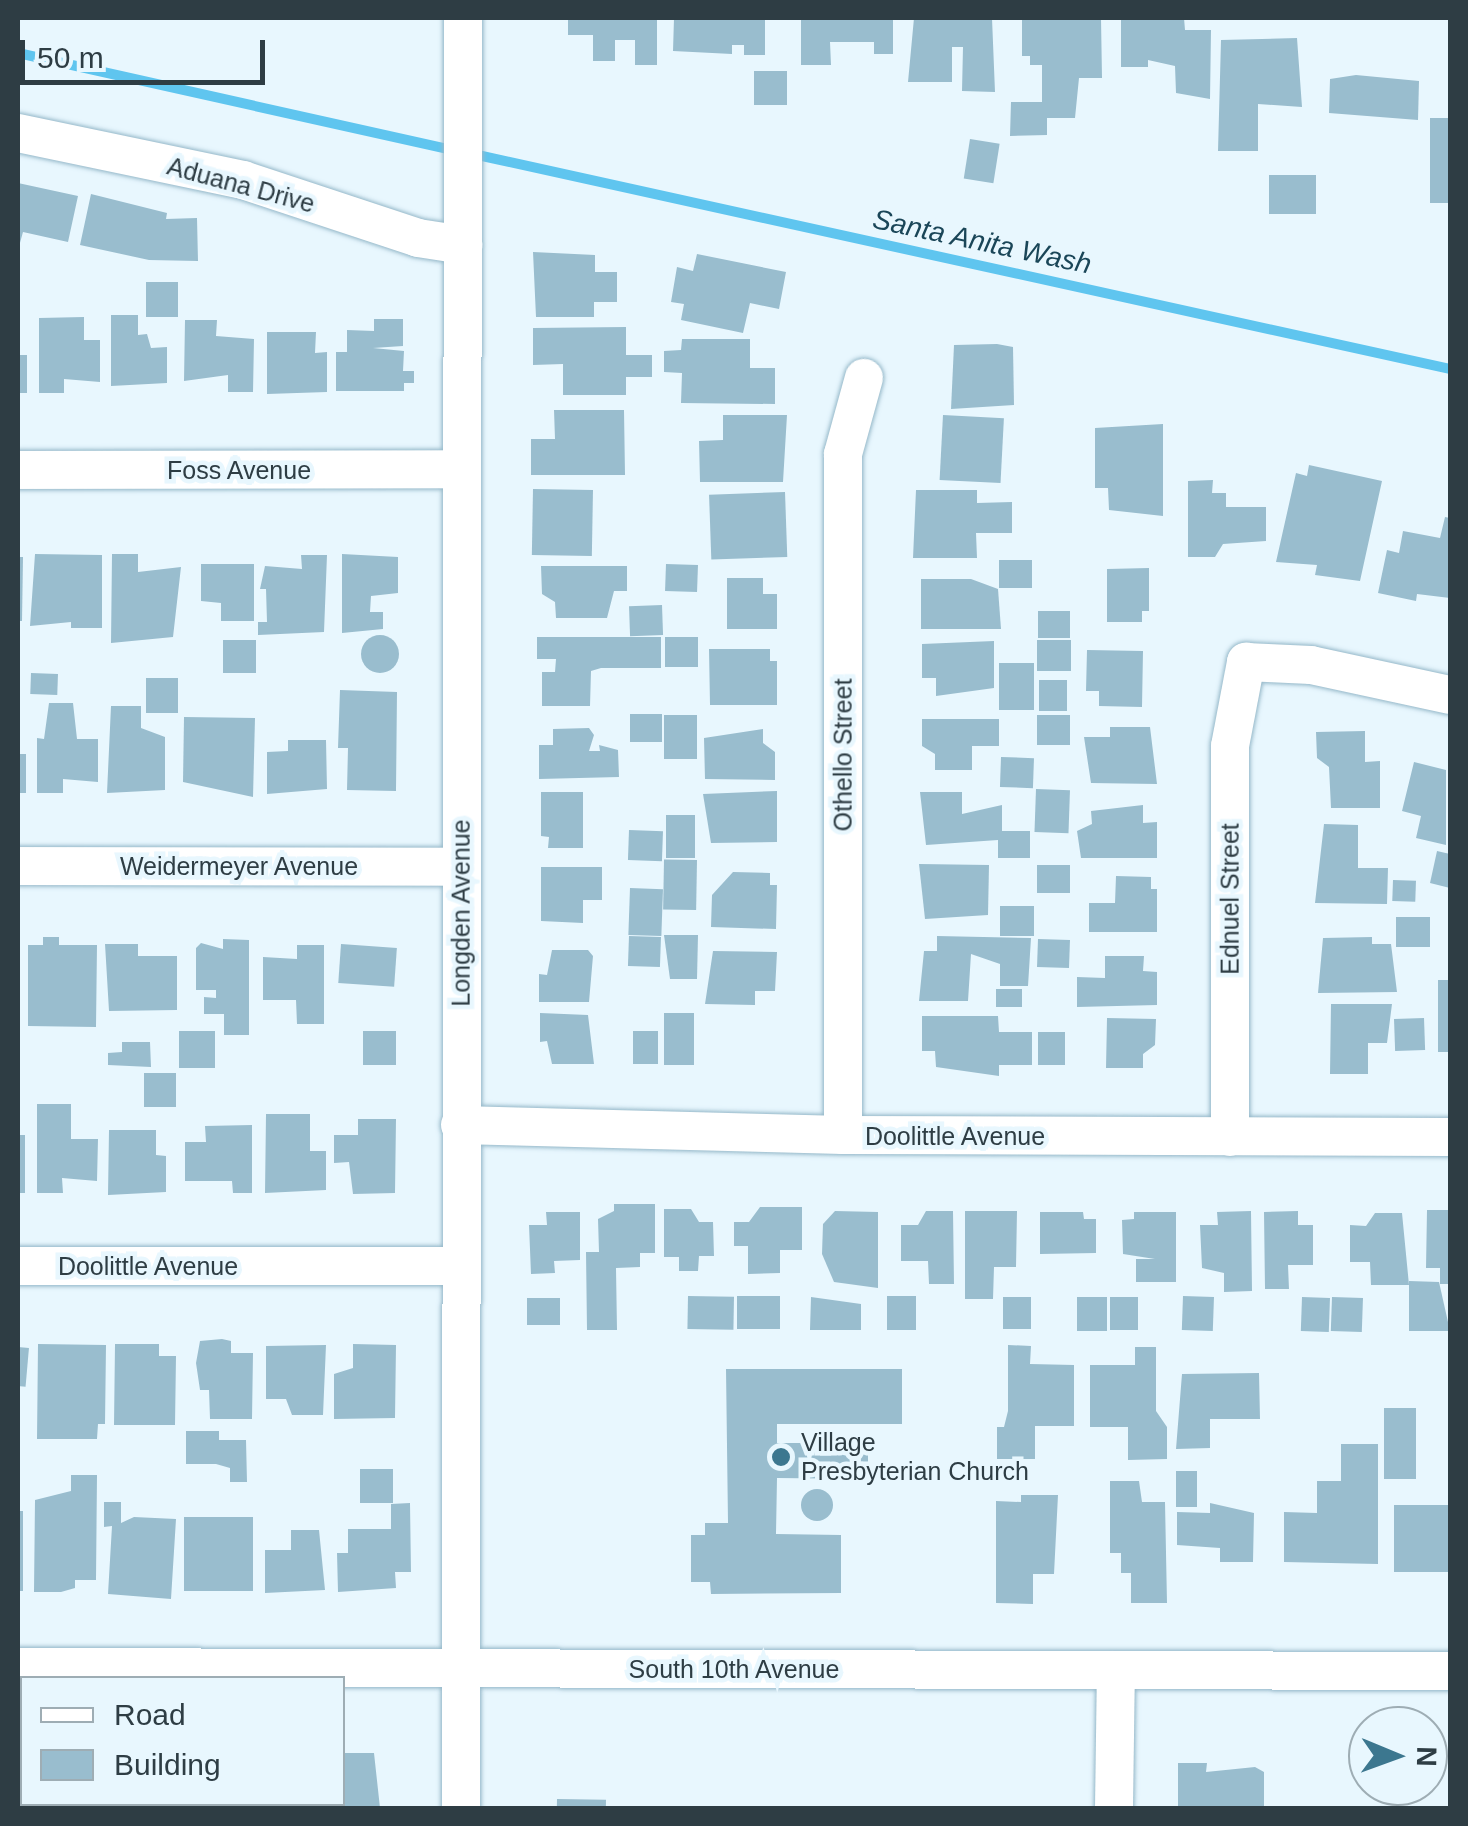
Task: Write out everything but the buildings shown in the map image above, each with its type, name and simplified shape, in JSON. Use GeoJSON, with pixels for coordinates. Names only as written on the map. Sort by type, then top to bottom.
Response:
{"type":"FeatureCollection","features":[{"type":"Feature","properties":{"kind":"street","name":"Longden Avenue"},"geometry":{"type":"LineString","coordinates":[[461,1808],[463,18]]}},
{"type":"Feature","properties":{"kind":"street","name":"Aduana Drive"},"geometry":{"type":"LineString","coordinates":[[18,133],[243,180],[418,238],[463,245]]}},
{"type":"Feature","properties":{"kind":"street","name":"Othello Street"},"geometry":{"type":"LineString","coordinates":[[843,1135],[843,454],[864,378]]}},
{"type":"Feature","properties":{"kind":"street","name":"Foss Avenue"},"geometry":{"type":"LineString","coordinates":[[18,470],[461,469]]}},
{"type":"Feature","properties":{"kind":"street","name":"Ednuel Street"},"geometry":{"type":"LineString","coordinates":[[1230,1137],[1230,746],[1246,662],[1312,665],[1450,695]]}},
{"type":"Feature","properties":{"kind":"street","name":"Weidermeyer Avenue"},"geometry":{"type":"LineString","coordinates":[[18,866],[461,867]]}},
{"type":"Feature","properties":{"kind":"street","name":"Doolittle Avenue"},"geometry":{"type":"LineString","coordinates":[[460,1124],[843,1135],[1450,1138]]}},
{"type":"Feature","properties":{"kind":"street","name":"Doolittle Avenue"},"geometry":{"type":"LineString","coordinates":[[18,1266],[459,1266]]}},
{"type":"Feature","properties":{"kind":"street","name":"South 10th Avenue"},"geometry":{"type":"LineString","coordinates":[[18,1666],[1450,1672]]}},
{"type":"Feature","properties":{"kind":"street"},"geometry":{"type":"LineString","coordinates":[[1114,1808],[1116,1670]]}},
{"type":"Feature","properties":{"kind":"waterway","name":"Santa Anita Wash"},"geometry":{"type":"LineString","coordinates":[[18,53],[456,151]]}},
{"type":"Feature","properties":{"kind":"waterway","name":"Santa Anita Wash"},"geometry":{"type":"LineString","coordinates":[[473,154],[1450,369]]}},
{"type":"Feature","properties":{"kind":"place","name":"Village Presbyterian Church"},"geometry":{"type":"Point","coordinates":[781,1457]}}]}
